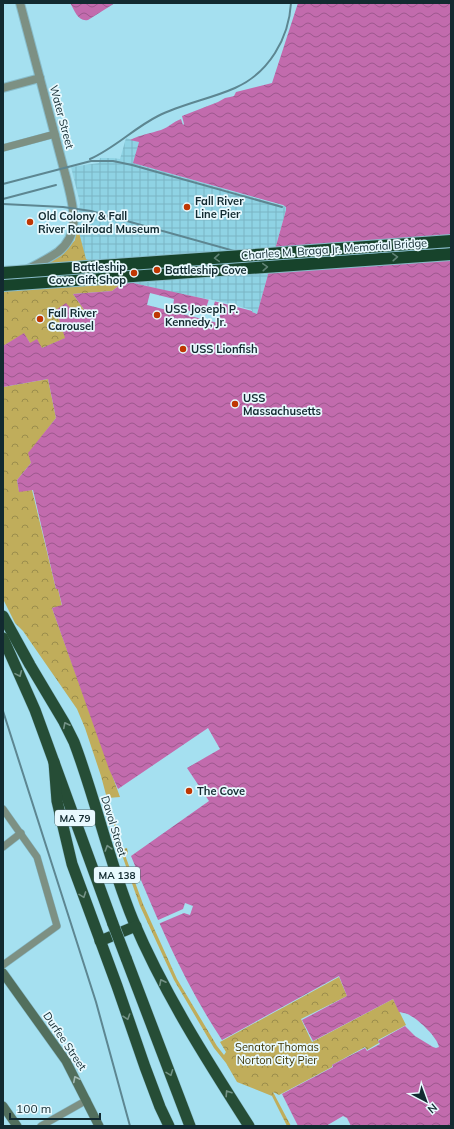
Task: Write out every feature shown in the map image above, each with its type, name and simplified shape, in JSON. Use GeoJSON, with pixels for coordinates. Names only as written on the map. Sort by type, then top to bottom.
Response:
{"type":"FeatureCollection","features":[{"type":"Feature","properties":{"kind":"highway","name":"Charles M. Braga Jr. Memorial Bridge"},"geometry":{"type":"LineString","coordinates":[[3,273],[451,241]]}},
{"type":"Feature","properties":{"kind":"highway","name":"Charles M. Braga Jr. Memorial Bridge"},"geometry":{"type":"LineString","coordinates":[[3,285],[451,254]]}},
{"type":"Feature","properties":{"kind":"highway","name":"Davol Street"},"geometry":{"type":"LineString","coordinates":[[3,616],[74,742],[114,868],[136,926],[157,973],[178,1012],[249,1126]]}},
{"type":"Feature","properties":{"kind":"highway"},"geometry":{"type":"LineString","coordinates":[[3,638],[35,710],[54,762],[57,801],[72,864],[145,1067],[169,1126]]}},
{"type":"Feature","properties":{"kind":"highway","name":"MA 79"},"geometry":{"type":"LineString","coordinates":[[54,762],[113,924],[190,1126]]}},
{"type":"Feature","properties":{"kind":"highway"},"geometry":{"type":"LineString","coordinates":[[100,941],[136,926]]}},
{"type":"Feature","properties":{"kind":"main road","name":"Durfee Street"},"geometry":{"type":"LineString","coordinates":[[3,973],[66,1061],[100,1126]]}},
{"type":"Feature","properties":{"kind":"main road"},"geometry":{"type":"LineString","coordinates":[[3,1106],[17,1126]]}},
{"type":"Feature","properties":{"kind":"street","name":"Water Street"},"geometry":{"type":"LineString","coordinates":[[3,285],[54,254],[64,246],[70,238],[74,227],[73,208],[20,3]]}},
{"type":"Feature","properties":{"kind":"street"},"geometry":{"type":"LineString","coordinates":[[3,88],[40,78]]}},
{"type":"Feature","properties":{"kind":"street"},"geometry":{"type":"LineString","coordinates":[[3,148],[55,134]]}},
{"type":"Feature","properties":{"kind":"street"},"geometry":{"type":"LineString","coordinates":[[3,809],[37,857],[56,926],[3,965]]}},
{"type":"Feature","properties":{"kind":"street"},"geometry":{"type":"LineString","coordinates":[[3,847],[21,833]]}},
{"type":"Feature","properties":{"kind":"street"},"geometry":{"type":"LineString","coordinates":[[41,1126],[87,1100]]}},
{"type":"Feature","properties":{"kind":"shaded area"},"geometry":{"type":"Polygon","coordinates":[[[126,138],[139,142],[134,163],[286,207],[257,314],[252,312],[252,310],[223,302],[125,281],[85,259],[77,225],[80,203],[71,167],[99,163],[100,158],[120,159],[126,138]]]}},
{"type":"Feature","properties":{"kind":"green space"},"geometry":{"type":"Polygon","coordinates":[[[77,225],[86,259],[125,281],[112,291],[73,294],[85,311],[77,316],[66,338],[42,348],[30,343],[24,334],[3,346],[3,290],[63,254],[75,240],[77,225]]]}},
{"type":"Feature","properties":{"kind":"green space","name":"Senator Thomas Norton City Pier"},"geometry":{"type":"Polygon","coordinates":[[[48,379],[56,418],[29,453],[31,463],[17,480],[19,491],[32,490],[56,589],[58,589],[62,606],[52,608],[120,797],[108,798],[123,849],[127,848],[128,854],[125,855],[143,904],[177,979],[217,1046],[224,1055],[226,1052],[220,1042],[339,977],[347,996],[301,1019],[312,1042],[393,999],[406,1025],[378,1040],[379,1043],[367,1050],[365,1047],[332,1065],[332,1067],[279,1095],[273,1092],[291,1126],[287,1126],[272,1096],[237,1082],[226,1063],[214,1048],[174,980],[140,906],[122,855],[101,776],[77,709],[23,631],[15,623],[3,599],[3,387],[48,379]]]}},
{"type":"Feature","properties":{"kind":"water"},"geometry":{"type":"Polygon","coordinates":[[[70,3],[115,3],[88,20],[85,20],[79,18],[70,3]]]}},
{"type":"Feature","properties":{"kind":"water"},"geometry":{"type":"Polygon","coordinates":[[[298,3],[451,3],[451,1126],[351,1126],[347,1118],[343,1116],[326,1126],[298,1126],[282,1094],[365,1048],[367,1051],[380,1044],[378,1041],[405,1026],[415,1036],[433,1047],[439,1047],[432,1034],[415,1018],[399,1012],[393,999],[313,1041],[302,1020],[347,996],[339,976],[222,1040],[208,1018],[172,950],[131,856],[209,801],[187,768],[220,749],[208,728],[118,789],[109,769],[52,608],[62,605],[58,589],[56,589],[33,490],[19,492],[17,480],[31,463],[28,453],[56,418],[48,379],[3,387],[3,346],[24,333],[30,343],[37,339],[42,348],[65,338],[56,310],[66,303],[77,315],[85,311],[73,294],[112,291],[125,281],[252,311],[257,314],[286,207],[133,163],[139,142],[130,140],[161,130],[181,119],[183,125],[182,116],[225,98],[234,96],[236,92],[272,83],[298,3]]]}},
{"type":"Feature","properties":{"kind":"pier"},"geometry":{"type":"Polygon","coordinates":[[[150,293],[174,299],[173,307],[194,312],[196,305],[206,308],[209,299],[215,301],[213,309],[221,311],[218,323],[147,305],[150,293]]]}},
{"type":"Feature","properties":{"kind":"pier"},"geometry":{"type":"Polygon","coordinates":[[[185,903],[193,906],[190,915],[184,913],[158,924],[156,921],[183,909],[185,903]]]}},
{"type":"Feature","properties":{"kind":"railway"},"geometry":{"type":"LineString","coordinates":[[90,159],[158,116],[235,88],[258,73],[275,53],[281,41],[286,29],[291,3]]}},
{"type":"Feature","properties":{"kind":"railway"},"geometry":{"type":"LineString","coordinates":[[3,184],[91,161],[113,161],[282,207]]}},
{"type":"Feature","properties":{"kind":"railway"},"geometry":{"type":"LineString","coordinates":[[3,199],[56,185]]}},
{"type":"Feature","properties":{"kind":"railway"},"geometry":{"type":"LineString","coordinates":[[3,204],[63,207],[91,211],[256,257]]}},
{"type":"Feature","properties":{"kind":"railway"},"geometry":{"type":"LineString","coordinates":[[3,711],[96,1002],[130,1126]]}},
{"type":"Feature","properties":{"kind":"place","name":"Fall River Line Pier"},"geometry":{"type":"Point","coordinates":[187,207]}},
{"type":"Feature","properties":{"kind":"place","name":"Old Colony & Fall River Railroad Museum"},"geometry":{"type":"Point","coordinates":[30,222]}},
{"type":"Feature","properties":{"kind":"place","name":"Battleship Cove"},"geometry":{"type":"Point","coordinates":[157,270]}},
{"type":"Feature","properties":{"kind":"place","name":"Battleship Cove Gift Shop"},"geometry":{"type":"Point","coordinates":[134,273]}},
{"type":"Feature","properties":{"kind":"place","name":"USS Joseph P. Kennedy, Jr."},"geometry":{"type":"Point","coordinates":[157,315]}},
{"type":"Feature","properties":{"kind":"place","name":"Fall River Carousel"},"geometry":{"type":"Point","coordinates":[40,319]}},
{"type":"Feature","properties":{"kind":"place","name":"USS Lionfish"},"geometry":{"type":"Point","coordinates":[183,349]}},
{"type":"Feature","properties":{"kind":"place","name":"USS Massachusetts"},"geometry":{"type":"Point","coordinates":[235,404]}},
{"type":"Feature","properties":{"kind":"place","name":"The Cove"},"geometry":{"type":"Point","coordinates":[189,791]}}]}
